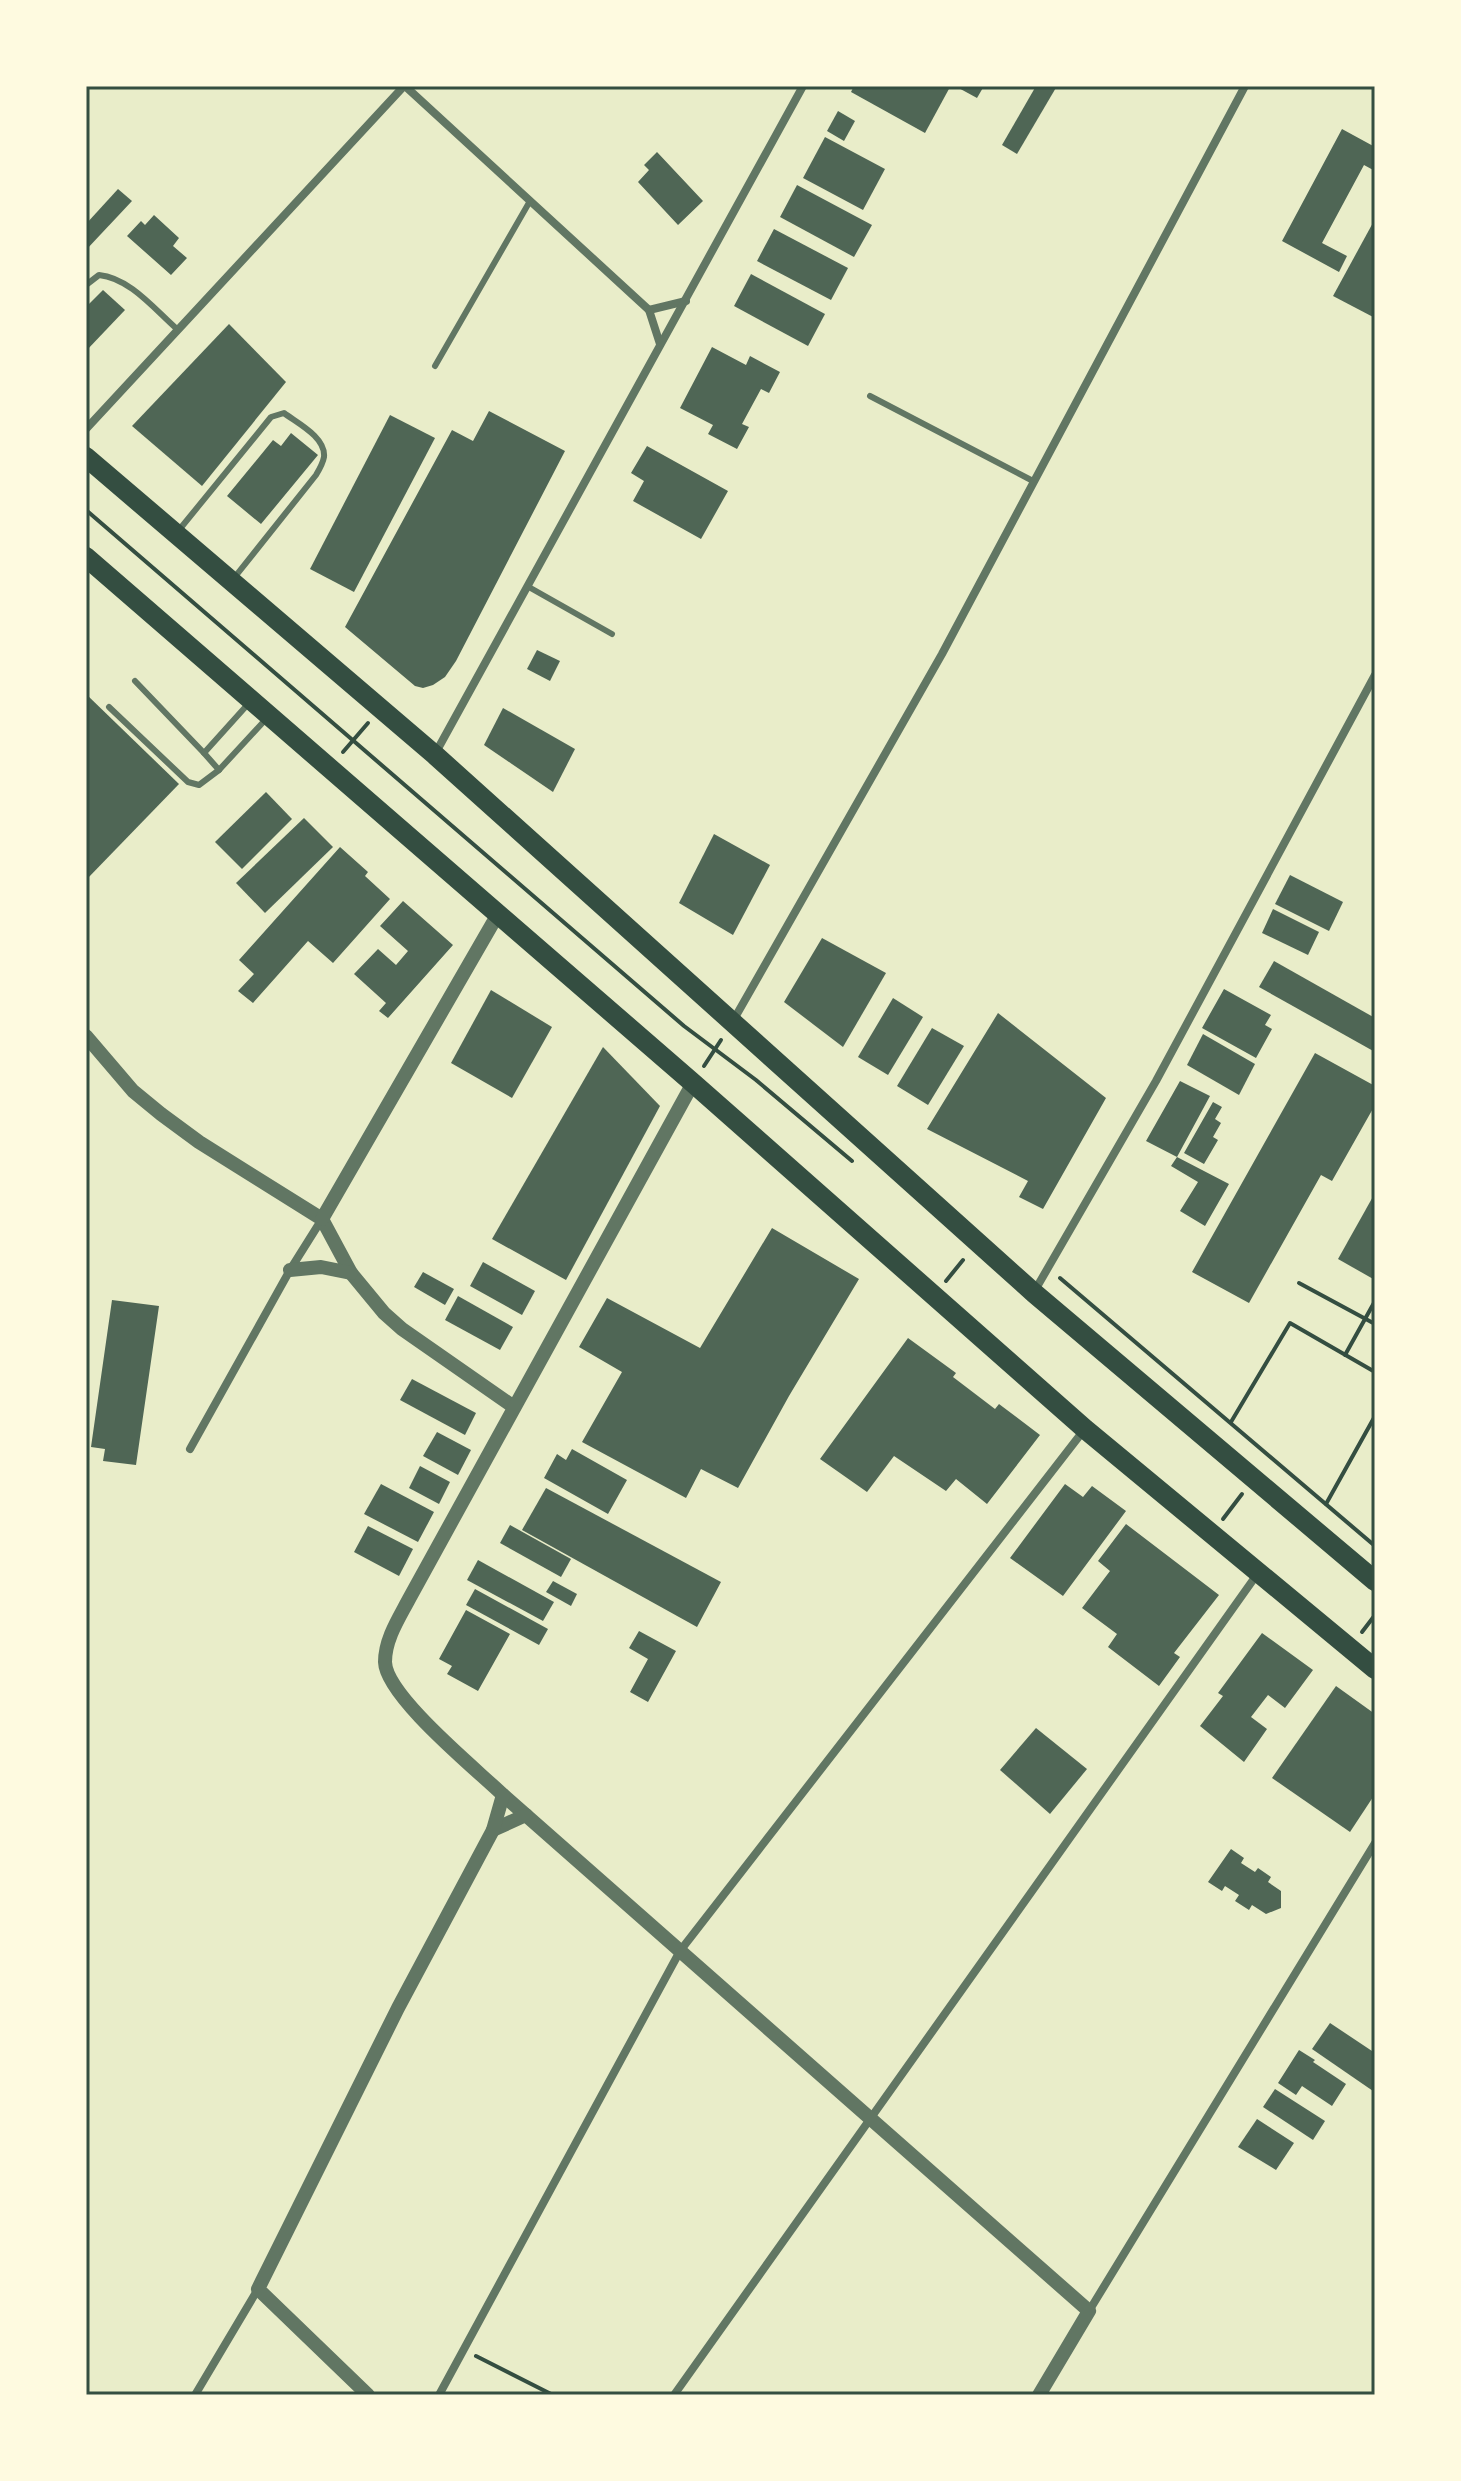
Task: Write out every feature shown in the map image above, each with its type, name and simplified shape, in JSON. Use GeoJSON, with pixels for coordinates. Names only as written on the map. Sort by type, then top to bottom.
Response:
{"type":"FeatureCollection","features":[{"type":"Feature","properties":{"kind":"highway"},"geometry":{"type":"LineString","coordinates":[[86,457],[435,755],[733,1021],[1244,1486],[1375,1581]]}},
{"type":"Feature","properties":{"kind":"highway"},"geometry":{"type":"LineString","coordinates":[[86,557],[693,1083],[1085,1429],[1375,1669]]}},
{"type":"Feature","properties":{"kind":"street"},"geometry":{"type":"LineString","coordinates":[[86,429],[405,86],[649,310],[660,344]]}},
{"type":"Feature","properties":{"kind":"street"},"geometry":{"type":"LineString","coordinates":[[435,755],[803,86]]}},
{"type":"Feature","properties":{"kind":"street"},"geometry":{"type":"LineString","coordinates":[[733,1021],[942,654],[1245,86]]}},
{"type":"Feature","properties":{"kind":"street"},"geometry":{"type":"LineString","coordinates":[[649,310],[686,301]]}},
{"type":"Feature","properties":{"kind":"street"},"geometry":{"type":"LineString","coordinates":[[1034,1293],[1156,1081],[1375,675]]}},
{"type":"Feature","properties":{"kind":"street"},"geometry":{"type":"LineString","coordinates":[[190,1449],[290,1270],[498,914]]}},
{"type":"Feature","properties":{"kind":"street"},"geometry":{"type":"LineString","coordinates":[[86,1036],[133,1091],[161,1114],[199,1142],[322,1219],[351,1273],[384,1313],[402,1329],[514,1407]]}},
{"type":"Feature","properties":{"kind":"street"},"geometry":{"type":"LineString","coordinates":[[693,1083],[391,1636],[386,1653],[387,1673],[409,1706],[503,1795],[1089,2311]]}},
{"type":"Feature","properties":{"kind":"street"},"geometry":{"type":"LineString","coordinates":[[290,1270],[321,1267],[351,1273]]}},
{"type":"Feature","properties":{"kind":"street"},"geometry":{"type":"LineString","coordinates":[[439,2395],[680,1951],[1085,1429]]}},
{"type":"Feature","properties":{"kind":"street"},"geometry":{"type":"LineString","coordinates":[[674,2395],[1259,1572]]}},
{"type":"Feature","properties":{"kind":"street"},"geometry":{"type":"LineString","coordinates":[[195,2395],[258,2289],[398,2008],[493,1830],[503,1795]]}},
{"type":"Feature","properties":{"kind":"street"},"geometry":{"type":"LineString","coordinates":[[493,1830],[526,1815]]}},
{"type":"Feature","properties":{"kind":"street"},"geometry":{"type":"LineString","coordinates":[[1039,2395],[1375,1843]]}},
{"type":"Feature","properties":{"kind":"street"},"geometry":{"type":"LineString","coordinates":[[258,2289],[368,2395]]}},
{"type":"Feature","properties":{"kind":"lane"},"geometry":{"type":"LineString","coordinates":[[435,366],[530,201]]}},
{"type":"Feature","properties":{"kind":"lane"},"geometry":{"type":"LineString","coordinates":[[86,285],[99,275],[110,276],[126,284],[178,330]]}},
{"type":"Feature","properties":{"kind":"lane"},"geometry":{"type":"LineString","coordinates":[[870,396],[1033,481]]}},
{"type":"Feature","properties":{"kind":"lane"},"geometry":{"type":"LineString","coordinates":[[177,533],[271,417],[284,413],[316,436],[324,458],[316,475],[231,581]]}},
{"type":"Feature","properties":{"kind":"lane"},"geometry":{"type":"LineString","coordinates":[[527,586],[612,634]]}},
{"type":"Feature","properties":{"kind":"lane"},"geometry":{"type":"LineString","coordinates":[[135,681],[219,770]]}},
{"type":"Feature","properties":{"kind":"lane"},"geometry":{"type":"LineString","coordinates":[[204,753],[252,700]]}},
{"type":"Feature","properties":{"kind":"lane"},"geometry":{"type":"LineString","coordinates":[[109,707],[188,782],[199,785],[219,770],[269,716]]}},
{"type":"Feature","properties":{"kind":"path"},"geometry":{"type":"LineString","coordinates":[[86,510],[684,1026],[756,1080],[860,1169]]}},
{"type":"Feature","properties":{"kind":"path"},"geometry":{"type":"LineString","coordinates":[[329,768],[380,709]]}},
{"type":"Feature","properties":{"kind":"path"},"geometry":{"type":"LineString","coordinates":[[693,1083],[733,1021]]}},
{"type":"Feature","properties":{"kind":"path"},"geometry":{"type":"LineString","coordinates":[[934,1296],[977,1242]]}},
{"type":"Feature","properties":{"kind":"path"},"geometry":{"type":"LineString","coordinates":[[1048,1268],[1375,1546]]}},
{"type":"Feature","properties":{"kind":"path"},"geometry":{"type":"LineString","coordinates":[[1299,1283],[1375,1324]]}},
{"type":"Feature","properties":{"kind":"path"},"geometry":{"type":"LineString","coordinates":[[1345,1355],[1375,1301]]}},
{"type":"Feature","properties":{"kind":"path"},"geometry":{"type":"LineString","coordinates":[[1231,1422],[1290,1323],[1375,1372]]}},
{"type":"Feature","properties":{"kind":"path"},"geometry":{"type":"LineString","coordinates":[[1326,1504],[1375,1416]]}},
{"type":"Feature","properties":{"kind":"path"},"geometry":{"type":"LineString","coordinates":[[1212,1534],[1244,1486]]}},
{"type":"Feature","properties":{"kind":"path"},"geometry":{"type":"LineString","coordinates":[[463,2350],[553,2395]]}},
{"type":"Feature","properties":{"kind":"building"},"geometry":{"type":"Polygon","coordinates":[[[854,86],[950,87],[925,133],[851,92],[854,86]]]}},
{"type":"Feature","properties":{"kind":"building"},"geometry":{"type":"Polygon","coordinates":[[[955,86],[984,86],[977,98],[955,86]]]}},
{"type":"Feature","properties":{"kind":"building"},"geometry":{"type":"Polygon","coordinates":[[[1036,86],[1057,86],[1017,154],[1002,145],[1036,86]]]}},
{"type":"Feature","properties":{"kind":"building"},"geometry":{"type":"Polygon","coordinates":[[[838,111],[855,121],[844,141],[827,131],[838,111]]]}},
{"type":"Feature","properties":{"kind":"building"},"geometry":{"type":"Polygon","coordinates":[[[1342,129],[1375,147],[1375,171],[1364,165],[1322,243],[1347,256],[1339,272],[1282,241],[1342,129]]]}},
{"type":"Feature","properties":{"kind":"building"},"geometry":{"type":"Polygon","coordinates":[[[825,137],[885,169],[863,210],[803,178],[825,137]]]}},
{"type":"Feature","properties":{"kind":"building"},"geometry":{"type":"Polygon","coordinates":[[[657,152],[703,201],[678,225],[638,182],[649,170],[644,165],[657,152]]]}},
{"type":"Feature","properties":{"kind":"building"},"geometry":{"type":"Polygon","coordinates":[[[797,185],[872,225],[854,257],[780,217],[797,185]]]}},
{"type":"Feature","properties":{"kind":"building"},"geometry":{"type":"Polygon","coordinates":[[[118,189],[132,201],[86,250],[86,224],[118,189]]]}},
{"type":"Feature","properties":{"kind":"building"},"geometry":{"type":"Polygon","coordinates":[[[154,215],[179,238],[173,246],[187,258],[171,275],[127,236],[141,221],[145,225],[154,215]]]}},
{"type":"Feature","properties":{"kind":"building"},"geometry":{"type":"Polygon","coordinates":[[[1375,219],[1375,318],[1333,296],[1375,219]]]}},
{"type":"Feature","properties":{"kind":"building"},"geometry":{"type":"Polygon","coordinates":[[[774,229],[848,268],[831,300],[757,261],[774,229]]]}},
{"type":"Feature","properties":{"kind":"building"},"geometry":{"type":"Polygon","coordinates":[[[751,274],[825,314],[808,346],[734,306],[751,274]]]}},
{"type":"Feature","properties":{"kind":"building"},"geometry":{"type":"Polygon","coordinates":[[[103,290],[125,310],[86,351],[86,307],[103,290]]]}},
{"type":"Feature","properties":{"kind":"building"},"geometry":{"type":"Polygon","coordinates":[[[229,324],[286,382],[202,486],[132,426],[229,324]]]}},
{"type":"Feature","properties":{"kind":"building"},"geometry":{"type":"Polygon","coordinates":[[[712,347],[746,365],[750,356],[780,372],[769,393],[761,389],[742,424],[749,427],[737,449],[708,434],[713,425],[680,408],[712,347]]]}},
{"type":"Feature","properties":{"kind":"building"},"geometry":{"type":"Polygon","coordinates":[[[489,411],[565,451],[456,661],[445,677],[433,685],[423,688],[415,686],[345,627],[452,430],[473,441],[489,411]]]}},
{"type":"Feature","properties":{"kind":"building"},"geometry":{"type":"Polygon","coordinates":[[[390,415],[435,438],[354,592],[310,569],[390,415]]]}},
{"type":"Feature","properties":{"kind":"building"},"geometry":{"type":"Polygon","coordinates":[[[291,433],[318,455],[261,524],[227,496],[273,440],[281,446],[291,433]]]}},
{"type":"Feature","properties":{"kind":"building"},"geometry":{"type":"Polygon","coordinates":[[[647,446],[728,491],[701,539],[633,501],[644,481],[631,473],[647,446]]]}},
{"type":"Feature","properties":{"kind":"building"},"geometry":{"type":"Polygon","coordinates":[[[537,650],[560,661],[550,681],[527,669],[537,650]]]}},
{"type":"Feature","properties":{"kind":"building"},"geometry":{"type":"Polygon","coordinates":[[[86,694],[179,784],[86,880],[86,694]]]}},
{"type":"Feature","properties":{"kind":"building"},"geometry":{"type":"Polygon","coordinates":[[[503,708],[575,749],[553,792],[484,745],[503,708]]]}},
{"type":"Feature","properties":{"kind":"building"},"geometry":{"type":"Polygon","coordinates":[[[266,792],[292,819],[242,869],[215,842],[266,792]]]}},
{"type":"Feature","properties":{"kind":"building"},"geometry":{"type":"Polygon","coordinates":[[[304,818],[333,847],[265,913],[236,883],[304,818]]]}},
{"type":"Feature","properties":{"kind":"building"},"geometry":{"type":"Polygon","coordinates":[[[714,834],[770,865],[733,935],[679,903],[714,834]]]}},
{"type":"Feature","properties":{"kind":"building"},"geometry":{"type":"Polygon","coordinates":[[[340,847],[368,872],[365,876],[390,899],[333,963],[308,941],[253,1003],[238,991],[254,974],[239,960],[340,847]]]}},
{"type":"Feature","properties":{"kind":"building"},"geometry":{"type":"Polygon","coordinates":[[[1290,875],[1343,902],[1329,931],[1275,904],[1290,875]]]}},
{"type":"Feature","properties":{"kind":"building"},"geometry":{"type":"Polygon","coordinates":[[[403,901],[453,945],[388,1018],[379,1011],[386,1003],[354,974],[378,949],[396,965],[408,951],[380,926],[403,901]]]}},
{"type":"Feature","properties":{"kind":"building"},"geometry":{"type":"Polygon","coordinates":[[[1273,909],[1319,932],[1308,955],[1262,933],[1273,909]]]}},
{"type":"Feature","properties":{"kind":"building"},"geometry":{"type":"Polygon","coordinates":[[[822,938],[886,973],[843,1047],[784,1002],[822,938]]]}},
{"type":"Feature","properties":{"kind":"building"},"geometry":{"type":"Polygon","coordinates":[[[1274,961],[1375,1018],[1375,1052],[1259,987],[1274,961]]]}},
{"type":"Feature","properties":{"kind":"building"},"geometry":{"type":"Polygon","coordinates":[[[1224,989],[1271,1015],[1265,1025],[1272,1029],[1256,1058],[1202,1028],[1224,989]]]}},
{"type":"Feature","properties":{"kind":"building"},"geometry":{"type":"Polygon","coordinates":[[[491,990],[552,1027],[512,1098],[451,1063],[491,990]]]}},
{"type":"Feature","properties":{"kind":"building"},"geometry":{"type":"Polygon","coordinates":[[[893,998],[923,1017],[888,1075],[858,1057],[893,998]]]}},
{"type":"Feature","properties":{"kind":"building"},"geometry":{"type":"Polygon","coordinates":[[[998,1013],[1106,1098],[1043,1209],[1019,1197],[1028,1181],[927,1129],[998,1013]]]}},
{"type":"Feature","properties":{"kind":"building"},"geometry":{"type":"Polygon","coordinates":[[[932,1028],[964,1046],[928,1105],[897,1086],[932,1028]]]}},
{"type":"Feature","properties":{"kind":"building"},"geometry":{"type":"Polygon","coordinates":[[[1203,1034],[1255,1064],[1239,1095],[1187,1065],[1203,1034]]]}},
{"type":"Feature","properties":{"kind":"building"},"geometry":{"type":"Polygon","coordinates":[[[603,1047],[660,1106],[566,1280],[492,1239],[603,1047]]]}},
{"type":"Feature","properties":{"kind":"building"},"geometry":{"type":"Polygon","coordinates":[[[1315,1053],[1375,1086],[1375,1105],[1332,1181],[1321,1175],[1249,1303],[1192,1272],[1315,1053]]]}},
{"type":"Feature","properties":{"kind":"building"},"geometry":{"type":"Polygon","coordinates":[[[1180,1081],[1210,1096],[1177,1157],[1146,1141],[1180,1081]]]}},
{"type":"Feature","properties":{"kind":"building"},"geometry":{"type":"Polygon","coordinates":[[[1213,1102],[1222,1107],[1215,1119],[1221,1123],[1213,1137],[1218,1140],[1204,1164],[1184,1153],[1213,1102]]]}},
{"type":"Feature","properties":{"kind":"building"},"geometry":{"type":"Polygon","coordinates":[[[1177,1157],[1229,1184],[1205,1226],[1180,1211],[1198,1182],[1171,1166],[1177,1157]]]}},
{"type":"Feature","properties":{"kind":"building"},"geometry":{"type":"Polygon","coordinates":[[[1375,1193],[1375,1280],[1338,1259],[1375,1193]]]}},
{"type":"Feature","properties":{"kind":"building"},"geometry":{"type":"Polygon","coordinates":[[[772,1228],[859,1279],[738,1488],[701,1469],[686,1498],[582,1442],[622,1372],[579,1347],[607,1298],[700,1348],[772,1228]]]}},
{"type":"Feature","properties":{"kind":"building"},"geometry":{"type":"Polygon","coordinates":[[[483,1262],[535,1291],[522,1315],[470,1286],[483,1262]]]}},
{"type":"Feature","properties":{"kind":"building"},"geometry":{"type":"Polygon","coordinates":[[[423,1272],[454,1289],[445,1305],[414,1287],[423,1272]]]}},
{"type":"Feature","properties":{"kind":"building"},"geometry":{"type":"Polygon","coordinates":[[[458,1296],[513,1327],[500,1350],[445,1320],[458,1296]]]}},
{"type":"Feature","properties":{"kind":"building"},"geometry":{"type":"Polygon","coordinates":[[[112,1300],[159,1306],[136,1465],[103,1461],[105,1449],[91,1447],[112,1300]]]}},
{"type":"Feature","properties":{"kind":"building"},"geometry":{"type":"Polygon","coordinates":[[[908,1338],[956,1373],[953,1377],[995,1409],[999,1404],[1040,1435],[987,1504],[956,1479],[946,1491],[894,1456],[867,1492],[820,1459],[908,1338]]]}},
{"type":"Feature","properties":{"kind":"building"},"geometry":{"type":"Polygon","coordinates":[[[412,1379],[476,1413],[465,1435],[400,1400],[412,1379]]]}},
{"type":"Feature","properties":{"kind":"building"},"geometry":{"type":"Polygon","coordinates":[[[437,1432],[471,1450],[458,1475],[423,1456],[437,1432]]]}},
{"type":"Feature","properties":{"kind":"building"},"geometry":{"type":"Polygon","coordinates":[[[572,1449],[627,1480],[608,1514],[544,1478],[557,1454],[566,1460],[572,1449]]]}},
{"type":"Feature","properties":{"kind":"building"},"geometry":{"type":"Polygon","coordinates":[[[420,1466],[450,1482],[439,1504],[409,1488],[420,1466]]]}},
{"type":"Feature","properties":{"kind":"building"},"geometry":{"type":"Polygon","coordinates":[[[381,1484],[434,1512],[418,1542],[364,1514],[381,1484]]]}},
{"type":"Feature","properties":{"kind":"building"},"geometry":{"type":"Polygon","coordinates":[[[1065,1484],[1083,1497],[1092,1486],[1126,1511],[1063,1596],[1010,1558],[1065,1484]]]}},
{"type":"Feature","properties":{"kind":"building"},"geometry":{"type":"Polygon","coordinates":[[[546,1488],[721,1582],[697,1627],[522,1530],[546,1488]]]}},
{"type":"Feature","properties":{"kind":"building"},"geometry":{"type":"Polygon","coordinates":[[[1126,1524],[1219,1595],[1174,1653],[1180,1657],[1159,1686],[1108,1647],[1117,1634],[1082,1608],[1110,1571],[1098,1561],[1126,1524]]]}},
{"type":"Feature","properties":{"kind":"building"},"geometry":{"type":"Polygon","coordinates":[[[510,1525],[571,1559],[561,1577],[500,1543],[510,1525]]]}},
{"type":"Feature","properties":{"kind":"building"},"geometry":{"type":"Polygon","coordinates":[[[368,1526],[413,1549],[399,1576],[354,1552],[368,1526]]]}},
{"type":"Feature","properties":{"kind":"building"},"geometry":{"type":"Polygon","coordinates":[[[478,1560],[554,1602],[543,1621],[467,1580],[478,1560]]]}},
{"type":"Feature","properties":{"kind":"building"},"geometry":{"type":"Polygon","coordinates":[[[553,1581],[577,1594],[571,1606],[546,1592],[553,1581]]]}},
{"type":"Feature","properties":{"kind":"building"},"geometry":{"type":"Polygon","coordinates":[[[475,1589],[548,1629],[539,1645],[466,1605],[475,1589]]]}},
{"type":"Feature","properties":{"kind":"building"},"geometry":{"type":"Polygon","coordinates":[[[466,1610],[510,1634],[478,1691],[447,1674],[452,1666],[439,1659],[466,1610]]]}},
{"type":"Feature","properties":{"kind":"building"},"geometry":{"type":"Polygon","coordinates":[[[639,1631],[676,1651],[648,1702],[630,1692],[648,1659],[629,1648],[639,1631]]]}},
{"type":"Feature","properties":{"kind":"building"},"geometry":{"type":"Polygon","coordinates":[[[1262,1633],[1313,1670],[1285,1708],[1268,1695],[1251,1717],[1267,1729],[1244,1762],[1200,1726],[1223,1696],[1218,1693],[1262,1633]]]}},
{"type":"Feature","properties":{"kind":"building"},"geometry":{"type":"Polygon","coordinates":[[[1336,1686],[1375,1714],[1375,1794],[1350,1832],[1272,1778],[1336,1686]]]}},
{"type":"Feature","properties":{"kind":"building"},"geometry":{"type":"Polygon","coordinates":[[[1036,1728],[1087,1769],[1050,1814],[1000,1770],[1036,1728]]]}},
{"type":"Feature","properties":{"kind":"building"},"geometry":{"type":"Polygon","coordinates":[[[1231,1849],[1244,1858],[1241,1863],[1255,1872],[1258,1868],[1271,1877],[1268,1882],[1281,1891],[1281,1908],[1266,1914],[1252,1905],[1249,1910],[1235,1901],[1239,1895],[1225,1886],[1222,1891],[1208,1882],[1231,1849]]]}},
{"type":"Feature","properties":{"kind":"building"},"geometry":{"type":"Polygon","coordinates":[[[1330,2023],[1375,2053],[1373,2091],[1312,2049],[1330,2023]]]}},
{"type":"Feature","properties":{"kind":"building"},"geometry":{"type":"Polygon","coordinates":[[[1299,2050],[1346,2084],[1332,2106],[1302,2086],[1296,2095],[1278,2083],[1299,2050]]]}},
{"type":"Feature","properties":{"kind":"building"},"geometry":{"type":"Polygon","coordinates":[[[1275,2089],[1325,2121],[1313,2140],[1263,2107],[1275,2089]]]}},
{"type":"Feature","properties":{"kind":"building"},"geometry":{"type":"Polygon","coordinates":[[[1257,2119],[1294,2143],[1276,2170],[1238,2147],[1257,2119]]]}}]}
